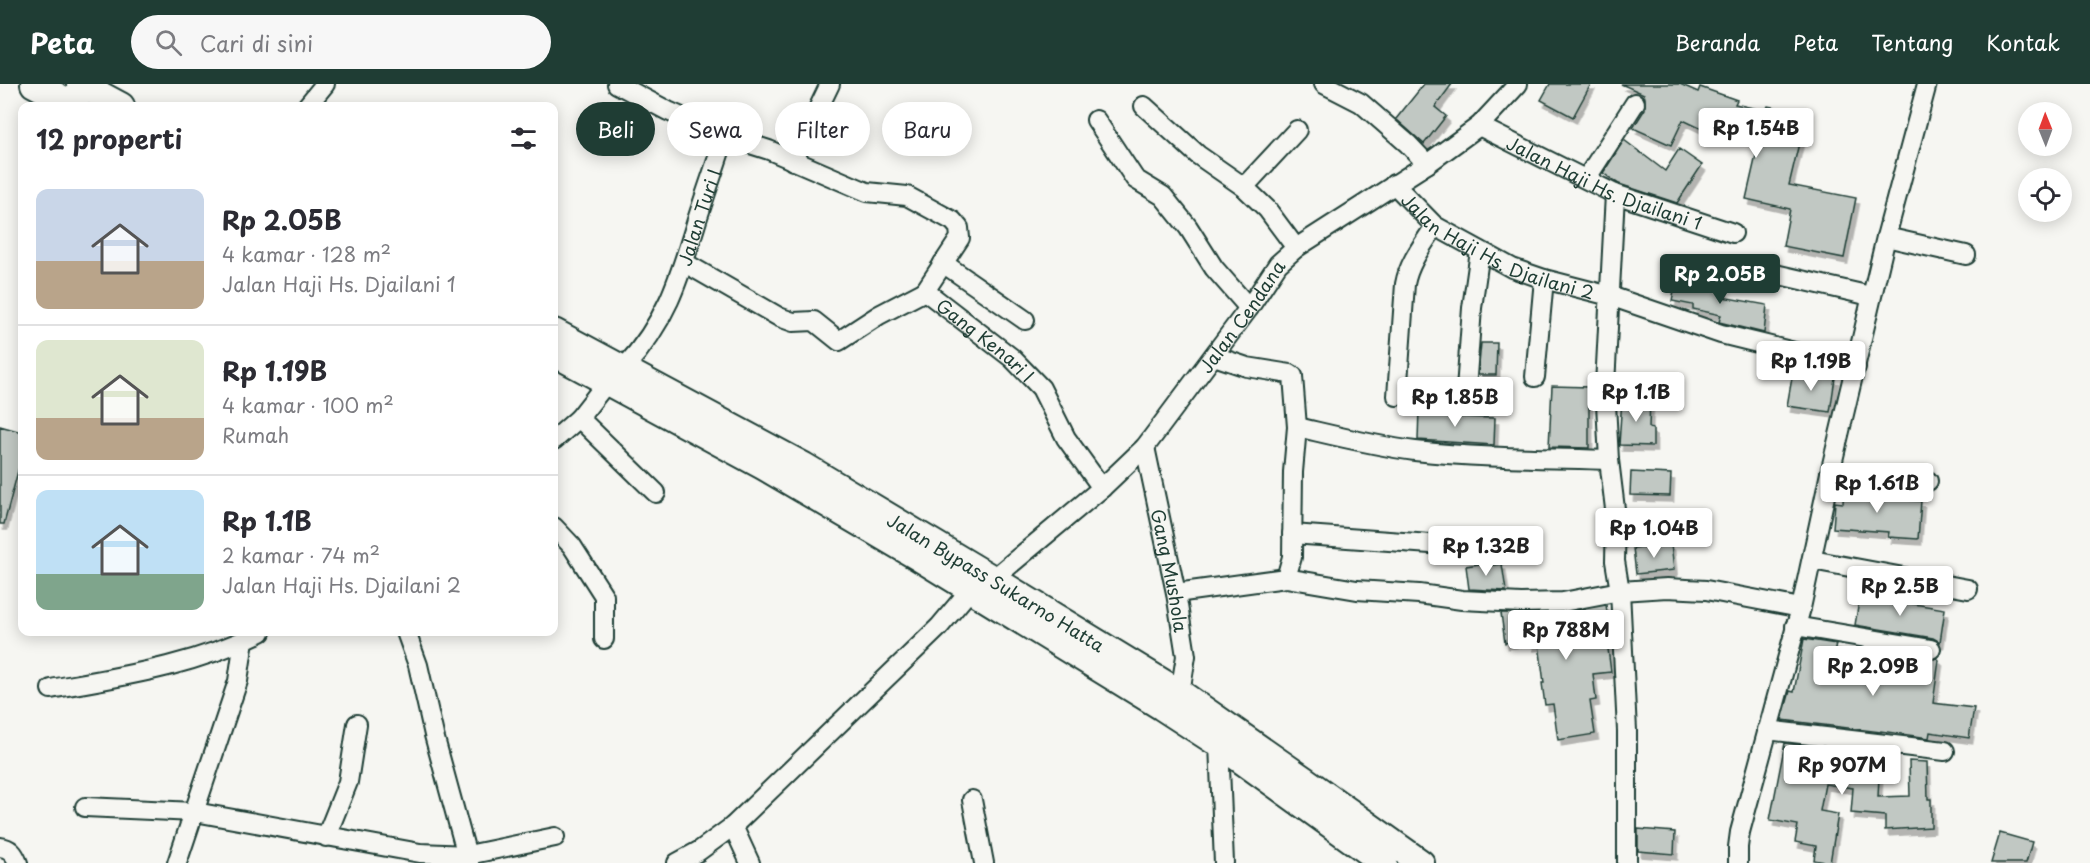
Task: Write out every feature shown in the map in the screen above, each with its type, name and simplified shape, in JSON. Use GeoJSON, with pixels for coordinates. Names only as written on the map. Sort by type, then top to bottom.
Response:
{"type":"FeatureCollection","features":[{"type":"Feature","properties":{"kind":"highway"},"geometry":{"type":"LineString","coordinates":[[34,84],[68,102]]}},
{"type":"Feature","properties":{"kind":"highway"},"geometry":{"type":"LineString","coordinates":[[80,84],[113,102]]}},
{"type":"Feature","properties":{"kind":"highway","name":"Jalan Bypass Sukarno Hatta"},"geometry":{"type":"LineString","coordinates":[[558,335],[616,374],[763,466],[1162,707],[1219,744],[1384,863]]}},
{"type":"Feature","properties":{"kind":"highway","name":"Jalan Bypass Sukarno Hatta"},"geometry":{"type":"LineString","coordinates":[[558,354],[616,374],[804,466],[1179,693],[1306,780],[1421,863]]}},
{"type":"Feature","properties":{"kind":"street"},"geometry":{"type":"LineString","coordinates":[[310,102],[325,84]]}},
{"type":"Feature","properties":{"kind":"street"},"geometry":{"type":"LineString","coordinates":[[618,84],[667,110]]}},
{"type":"Feature","properties":{"kind":"street"},"geometry":{"type":"LineString","coordinates":[[793,161],[828,84]]}},
{"type":"Feature","properties":{"kind":"street"},"geometry":{"type":"LineString","coordinates":[[1324,84],[1361,103],[1427,164]]}},
{"type":"Feature","properties":{"kind":"street","name":"Jalan Cendana"},"geometry":{"type":"LineString","coordinates":[[993,579],[1102,488],[1145,447],[1249,308],[1278,264],[1296,248],[1427,164],[1479,126],[1518,84]]}},
{"type":"Feature","properties":{"kind":"street"},"geometry":{"type":"LineString","coordinates":[[1738,863],[1740,832],[1801,608],[1871,298],[1927,84]]}},
{"type":"Feature","properties":{"kind":"street"},"geometry":{"type":"LineString","coordinates":[[1586,179],[1635,103]]}},
{"type":"Feature","properties":{"kind":"street"},"geometry":{"type":"LineString","coordinates":[[1144,106],[1198,155],[1244,187],[1267,209],[1296,248]]}},
{"type":"Feature","properties":{"kind":"street"},"geometry":{"type":"LineString","coordinates":[[1096,120],[1134,179],[1163,196],[1188,226],[1214,268],[1249,308]]}},
{"type":"Feature","properties":{"kind":"street","name":"Jalan Haji Hs. Djailani 1"},"geometry":{"type":"LineString","coordinates":[[1479,126],[1615,194],[1733,233]]}},
{"type":"Feature","properties":{"kind":"street"},"geometry":{"type":"LineString","coordinates":[[1244,187],[1297,130]]}},
{"type":"Feature","properties":{"kind":"street","name":"Gang Kenari I"},"geometry":{"type":"LineString","coordinates":[[763,148],[867,192],[907,196],[953,221],[960,228],[960,238],[925,291],[1012,358],[1041,388],[1066,438],[1102,488]]}},
{"type":"Feature","properties":{"kind":"street","name":"Jalan Turi I"},"geometry":{"type":"LineString","coordinates":[[558,436],[579,418],[616,374],[638,353],[660,321],[685,263],[719,156]]}},
{"type":"Feature","properties":{"kind":"street","name":"Jalan Haji Hs. Djailani 2"},"geometry":{"type":"LineString","coordinates":[[1394,184],[1435,226],[1512,268],[1610,296],[1721,334],[1856,367]]}},
{"type":"Feature","properties":{"kind":"street"},"geometry":{"type":"LineString","coordinates":[[1615,194],[1605,385],[1609,460],[1616,517],[1615,561],[1620,591],[1627,731],[1627,863]]}},
{"type":"Feature","properties":{"kind":"street"},"geometry":{"type":"LineString","coordinates":[[1397,396],[1404,284],[1407,273],[1435,226]]}},
{"type":"Feature","properties":{"kind":"street"},"geometry":{"type":"LineString","coordinates":[[1886,237],[1966,255]]}},
{"type":"Feature","properties":{"kind":"street"},"geometry":{"type":"LineString","coordinates":[[1465,403],[1472,308],[1480,251]]}},
{"type":"Feature","properties":{"kind":"street"},"geometry":{"type":"LineString","coordinates":[[685,263],[779,317],[793,322],[816,322],[839,341],[879,315],[925,291]]}},
{"type":"Feature","properties":{"kind":"street"},"geometry":{"type":"LineString","coordinates":[[943,263],[1025,320]]}},
{"type":"Feature","properties":{"kind":"street"},"geometry":{"type":"LineString","coordinates":[[1745,267],[1871,298]]}},
{"type":"Feature","properties":{"kind":"street"},"geometry":{"type":"LineString","coordinates":[[1535,377],[1544,279]]}},
{"type":"Feature","properties":{"kind":"street"},"geometry":{"type":"LineString","coordinates":[[1214,356],[1247,367],[1292,374],[1295,386],[1297,427],[1293,472],[1292,557],[1286,578]]}},
{"type":"Feature","properties":{"kind":"street"},"geometry":{"type":"LineString","coordinates":[[579,418],[656,493]]}},
{"type":"Feature","properties":{"kind":"street"},"geometry":{"type":"LineString","coordinates":[[1297,427],[1371,444],[1412,450],[1498,458],[1609,460]]}},
{"type":"Feature","properties":{"kind":"street","name":"Gang Mushola"},"geometry":{"type":"LineString","coordinates":[[1145,447],[1176,593],[1186,656],[1179,693]]}},
{"type":"Feature","properties":{"kind":"street"},"geometry":{"type":"LineString","coordinates":[[1830,472],[1928,481]]}},
{"type":"Feature","properties":{"kind":"street"},"geometry":{"type":"LineString","coordinates":[[558,531],[572,546],[604,596],[604,639]]}},
{"type":"Feature","properties":{"kind":"street"},"geometry":{"type":"LineString","coordinates":[[1292,534],[1472,546]]}},
{"type":"Feature","properties":{"kind":"street"},"geometry":{"type":"LineString","coordinates":[[1812,561],[1968,588]]}},
{"type":"Feature","properties":{"kind":"street"},"geometry":{"type":"LineString","coordinates":[[1176,593],[1286,578],[1357,590],[1521,603],[1563,602],[1620,591],[1667,588],[1706,590],[1801,608]]}},
{"type":"Feature","properties":{"kind":"street"},"geometry":{"type":"LineString","coordinates":[[677,863],[699,851],[733,826],[939,627],[970,590]]}},
{"type":"Feature","properties":{"kind":"street"},"geometry":{"type":"LineString","coordinates":[[1795,626],[1930,649]]}},
{"type":"Feature","properties":{"kind":"street"},"geometry":{"type":"LineString","coordinates":[[407,636],[418,665],[434,735],[469,859]]}},
{"type":"Feature","properties":{"kind":"street"},"geometry":{"type":"LineString","coordinates":[[51,689],[160,669],[198,658],[235,638],[238,681],[177,863]]}},
{"type":"Feature","properties":{"kind":"street"},"geometry":{"type":"LineString","coordinates":[[326,837],[348,782],[357,724]]}},
{"type":"Feature","properties":{"kind":"street"},"geometry":{"type":"LineString","coordinates":[[1767,730],[1945,751]]}},
{"type":"Feature","properties":{"kind":"street"},"geometry":{"type":"LineString","coordinates":[[1219,744],[1224,863]]}},
{"type":"Feature","properties":{"kind":"street"},"geometry":{"type":"LineString","coordinates":[[972,800],[984,863]]}},
{"type":"Feature","properties":{"kind":"street"},"geometry":{"type":"LineString","coordinates":[[85,807],[195,812],[326,837],[469,859],[555,837]]}},
{"type":"Feature","properties":{"kind":"street"},"geometry":{"type":"LineString","coordinates":[[733,826],[750,863]]}},
{"type":"Feature","properties":{"kind":"street"},"geometry":{"type":"LineString","coordinates":[[0,847],[7,848],[15,854],[18,863]]}},
{"type":"Feature","properties":{"kind":"building"},"geometry":{"type":"Polygon","coordinates":[[[1424,84],[1452,84],[1435,107],[1446,116],[1424,144],[1396,119],[1424,84]]]}},
{"type":"Feature","properties":{"kind":"building"},"geometry":{"type":"Polygon","coordinates":[[[1550,84],[1591,84],[1573,117],[1541,100],[1550,84]]]}},
{"type":"Feature","properties":{"kind":"building"},"geometry":{"type":"Polygon","coordinates":[[[1621,84],[1680,84],[1698,92],[1700,87],[1737,100],[1735,104],[1766,111],[1768,106],[1806,114],[1789,185],[1856,198],[1844,258],[1783,246],[1790,209],[1746,199],[1759,142],[1723,134],[1721,138],[1683,120],[1671,145],[1633,128],[1645,109],[1644,94],[1621,84]]]}},
{"type":"Feature","properties":{"kind":"building"},"geometry":{"type":"Polygon","coordinates":[[[1624,140],[1665,171],[1679,149],[1702,165],[1677,203],[1619,184],[1603,173],[1624,140]]]}},
{"type":"Feature","properties":{"kind":"building"},"geometry":{"type":"Polygon","coordinates":[[[1677,275],[1696,279],[1695,283],[1724,289],[1722,297],[1767,305],[1764,333],[1719,322],[1721,315],[1693,309],[1693,305],[1672,301],[1677,275]]]}},
{"type":"Feature","properties":{"kind":"building"},"geometry":{"type":"Polygon","coordinates":[[[1481,343],[1497,343],[1496,375],[1478,375],[1481,343]]]}},
{"type":"Feature","properties":{"kind":"building"},"geometry":{"type":"Polygon","coordinates":[[[1793,372],[1835,378],[1830,412],[1787,406],[1793,372]]]}},
{"type":"Feature","properties":{"kind":"building"},"geometry":{"type":"Polygon","coordinates":[[[1552,386],[1589,387],[1589,448],[1549,447],[1552,386]]]}},
{"type":"Feature","properties":{"kind":"building"},"geometry":{"type":"Polygon","coordinates":[[[1622,398],[1650,399],[1649,428],[1653,429],[1653,446],[1619,445],[1622,398]]]}},
{"type":"Feature","properties":{"kind":"building"},"geometry":{"type":"Polygon","coordinates":[[[1419,409],[1457,410],[1463,414],[1462,417],[1495,418],[1494,445],[1418,440],[1419,409]]]}},
{"type":"Feature","properties":{"kind":"building"},"geometry":{"type":"Polygon","coordinates":[[[0,426],[18,431],[18,471],[4,524],[0,524],[0,426]]]}},
{"type":"Feature","properties":{"kind":"building"},"geometry":{"type":"Polygon","coordinates":[[[1631,472],[1671,474],[1670,496],[1630,495],[1631,472]]]}},
{"type":"Feature","properties":{"kind":"building"},"geometry":{"type":"Polygon","coordinates":[[[1844,485],[1870,488],[1869,498],[1921,501],[1918,539],[1888,537],[1889,532],[1833,528],[1835,502],[1843,503],[1844,485]]]}},
{"type":"Feature","properties":{"kind":"building"},"geometry":{"type":"Polygon","coordinates":[[[1671,544],[1674,570],[1636,574],[1633,548],[1671,544]]]}},
{"type":"Feature","properties":{"kind":"building"},"geometry":{"type":"Polygon","coordinates":[[[1485,563],[1485,566],[1502,564],[1506,591],[1469,589],[1466,566],[1485,563]]]}},
{"type":"Feature","properties":{"kind":"building"},"geometry":{"type":"Polygon","coordinates":[[[1860,595],[1945,609],[1940,642],[1933,638],[1855,625],[1860,595]]]}},
{"type":"Feature","properties":{"kind":"building"},"geometry":{"type":"Polygon","coordinates":[[[1606,605],[1608,618],[1604,618],[1611,672],[1593,674],[1596,700],[1590,701],[1595,734],[1558,740],[1553,704],[1545,705],[1539,644],[1530,645],[1529,639],[1505,643],[1501,613],[1563,613],[1606,605]]]}},
{"type":"Feature","properties":{"kind":"building"},"geometry":{"type":"Polygon","coordinates":[[[1804,639],[1836,644],[1831,668],[1834,669],[1833,673],[1889,680],[1892,654],[1929,660],[1937,658],[1939,660],[1933,703],[1974,708],[1969,738],[1930,732],[1929,738],[1782,720],[1790,691],[1794,692],[1804,639]]]}},
{"type":"Feature","properties":{"kind":"building"},"geometry":{"type":"Polygon","coordinates":[[[1785,743],[1824,748],[1822,760],[1858,765],[1859,757],[1880,758],[1878,797],[1910,796],[1909,761],[1927,762],[1931,827],[1885,830],[1885,816],[1851,813],[1853,788],[1825,784],[1820,811],[1838,814],[1830,863],[1814,860],[1816,846],[1795,842],[1798,825],[1770,820],[1785,743]]]}},
{"type":"Feature","properties":{"kind":"building"},"geometry":{"type":"Polygon","coordinates":[[[1638,829],[1675,832],[1674,854],[1638,851],[1638,829]]]}},
{"type":"Feature","properties":{"kind":"building"},"geometry":{"type":"Polygon","coordinates":[[[2000,833],[2032,842],[2026,863],[1991,863],[2000,833]]]}}]}
